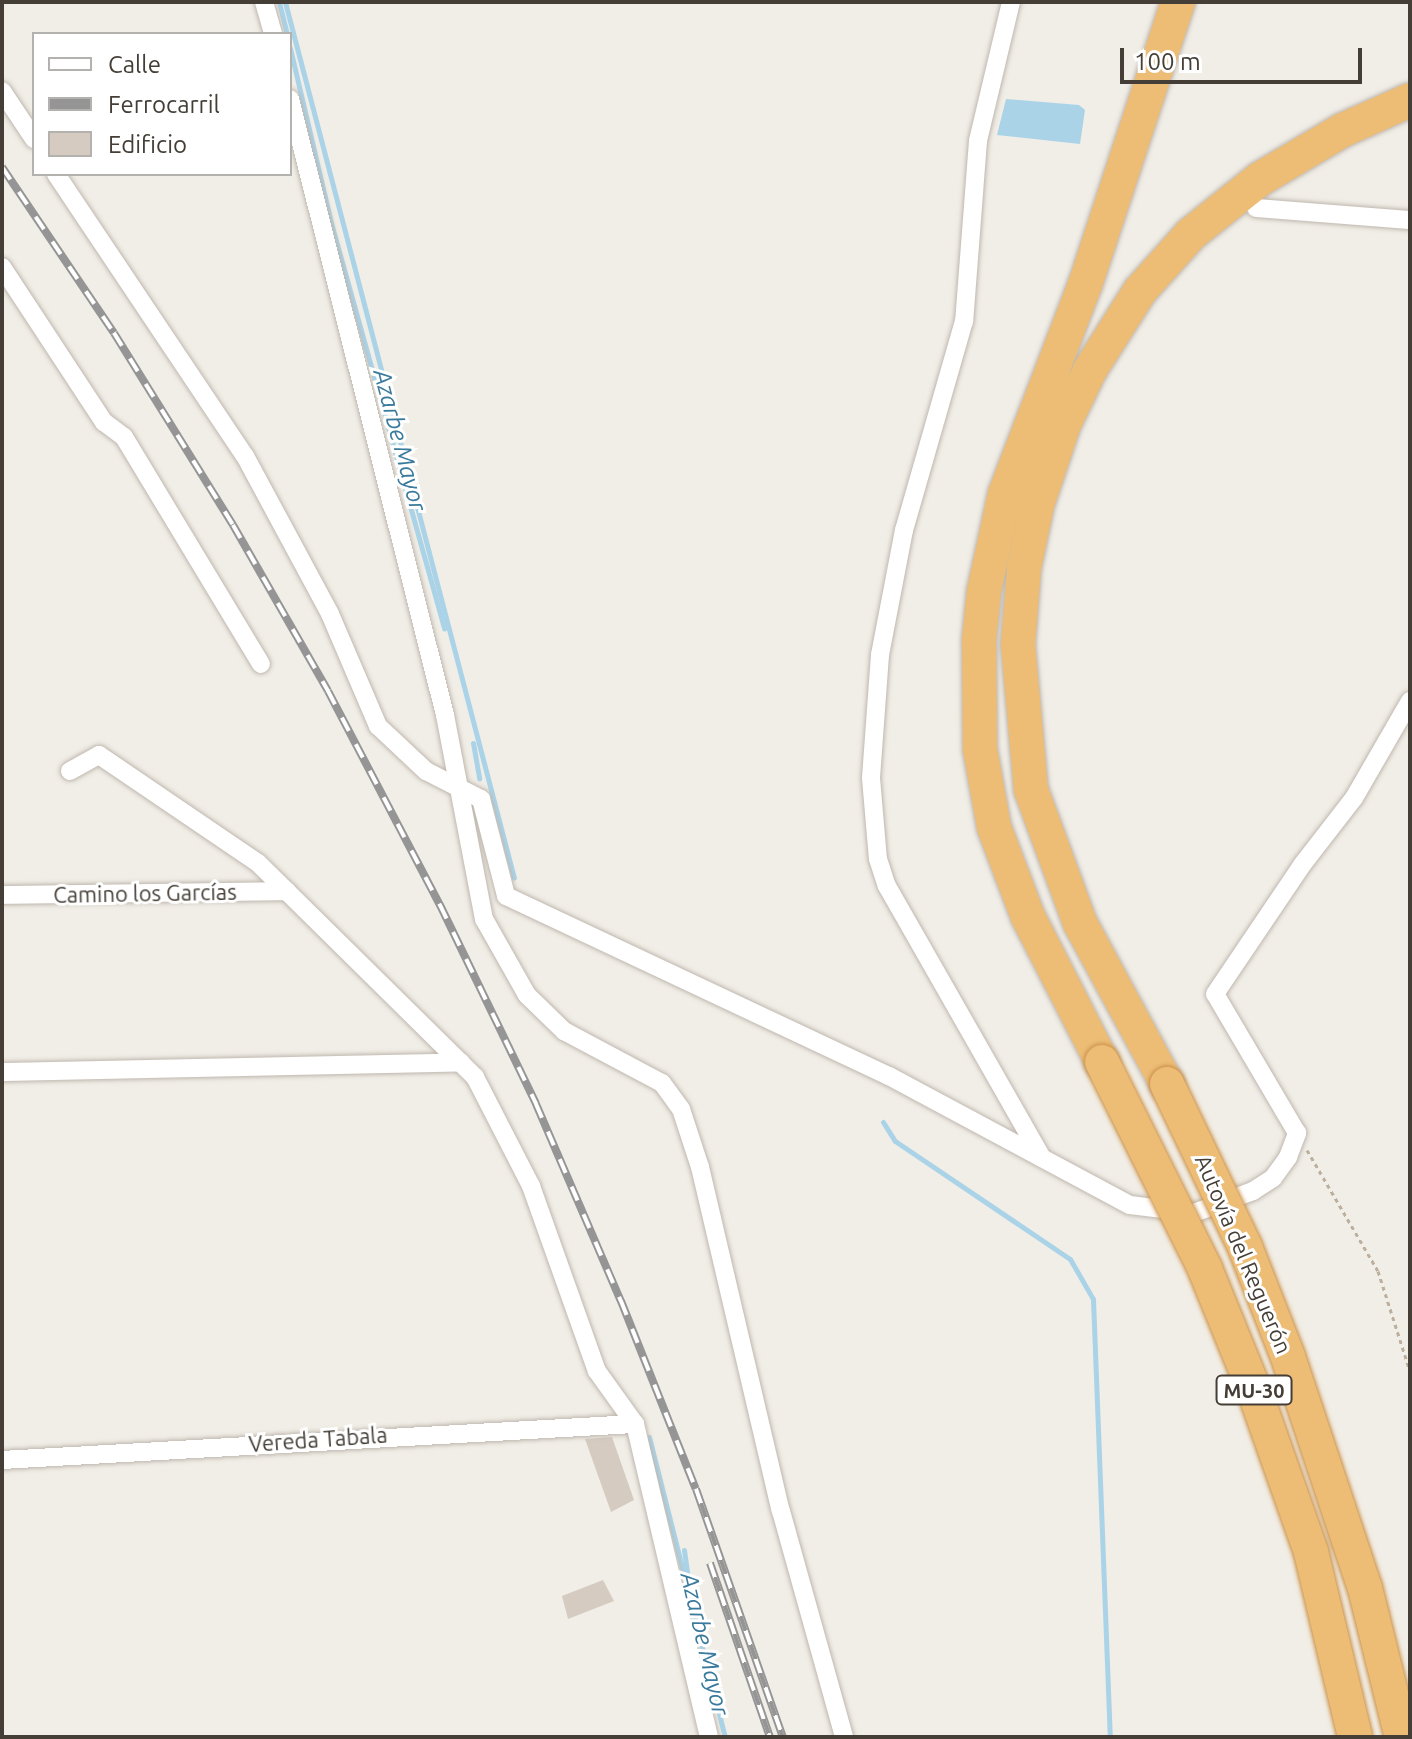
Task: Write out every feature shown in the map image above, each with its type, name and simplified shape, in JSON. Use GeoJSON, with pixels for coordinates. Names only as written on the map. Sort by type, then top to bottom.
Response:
{"type":"FeatureCollection","features":[{"type":"Feature","properties":{"kind":"highway","name":"Autovía del Reguerón"},"geometry":{"type":"LineString","coordinates":[[1178,2],[1085,285],[1013,470],[995,532],[981,615],[978,702],[985,793],[1028,917],[1205,1269],[1253,1387],[1311,1552],[1355,1737]]}},
{"type":"Feature","properties":{"kind":"highway","name":"Autovía del Reguerón"},"geometry":{"type":"LineString","coordinates":[[1402,1737],[1365,1588],[1288,1357],[1245,1247],[1167,1084],[1105,969],[1039,821],[1022,723],[1018,672],[1024,568],[1047,469],[1090,370],[1140,291],[1191,234],[1260,179],[1343,130],[1410,100]]}},
{"type":"Feature","properties":{"kind":"street"},"geometry":{"type":"LineString","coordinates":[[264,2],[272,32]]}},
{"type":"Feature","properties":{"kind":"street"},"geometry":{"type":"LineString","coordinates":[[1011,2],[978,141],[964,321],[904,530],[883,641],[871,778],[878,859],[887,886],[1044,1160]]}},
{"type":"Feature","properties":{"kind":"street"},"geometry":{"type":"LineString","coordinates":[[2,91],[32,136]]}},
{"type":"Feature","properties":{"kind":"street"},"geometry":{"type":"LineString","coordinates":[[292,115],[297,154],[461,793],[484,919],[515,979],[564,1031],[662,1083],[681,1109],[700,1167],[781,1511],[844,1737]]}},
{"type":"Feature","properties":{"kind":"street"},"geometry":{"type":"LineString","coordinates":[[57,176],[245,456],[330,614],[378,726],[426,771],[461,793],[481,799],[506,896],[889,1076],[1130,1205],[1194,1213],[1273,1178],[1297,1133],[1215,994],[1302,865],[1354,798],[1410,701]]}},
{"type":"Feature","properties":{"kind":"street"},"geometry":{"type":"LineString","coordinates":[[1256,208],[1410,220]]}},
{"type":"Feature","properties":{"kind":"street"},"geometry":{"type":"LineString","coordinates":[[2,267],[104,422],[124,437],[261,664]]}},
{"type":"Feature","properties":{"kind":"street"},"geometry":{"type":"LineString","coordinates":[[70,771],[99,755],[258,863],[475,1077],[531,1186],[597,1371],[635,1424],[709,1737]]}},
{"type":"Feature","properties":{"kind":"street","name":"Camino los Garcías"},"geometry":{"type":"LineString","coordinates":[[2,895],[287,891]]}},
{"type":"Feature","properties":{"kind":"street"},"geometry":{"type":"LineString","coordinates":[[2,1072],[461,1062]]}},
{"type":"Feature","properties":{"kind":"street","name":"Vereda Tabala"},"geometry":{"type":"LineString","coordinates":[[2,1460],[635,1424]]}},
{"type":"Feature","properties":{"kind":"path"},"geometry":{"type":"LineString","coordinates":[[1297,1133],[1378,1271],[1410,1371]]}},
{"type":"Feature","properties":{"kind":"water"},"geometry":{"type":"Polygon","coordinates":[[[1006,99],[1079,105],[1085,110],[1080,144],[997,135],[1006,99]]]}},
{"type":"Feature","properties":{"kind":"building"},"geometry":{"type":"Polygon","coordinates":[[[612,1437],[634,1500],[611,1512],[585,1439],[612,1437]]]}},
{"type":"Feature","properties":{"kind":"building"},"geometry":{"type":"Polygon","coordinates":[[[603,1580],[614,1601],[568,1619],[562,1596],[603,1580]]]}},
{"type":"Feature","properties":{"kind":"waterway"},"geometry":{"type":"LineString","coordinates":[[279,2],[286,32]]}},
{"type":"Feature","properties":{"kind":"waterway","name":"Azarbe Mayor"},"geometry":{"type":"LineString","coordinates":[[285,2],[514,878]]}},
{"type":"Feature","properties":{"kind":"waterway"},"geometry":{"type":"LineString","coordinates":[[292,57],[331,223],[444,629]]}},
{"type":"Feature","properties":{"kind":"waterway"},"geometry":{"type":"LineString","coordinates":[[473,743],[479,778]]}},
{"type":"Feature","properties":{"kind":"waterway"},"geometry":{"type":"LineString","coordinates":[[883,1122],[895,1141],[1070,1259],[1093,1299],[1110,1737]]}},
{"type":"Feature","properties":{"kind":"waterway","name":"Azarbe Mayor"},"geometry":{"type":"LineString","coordinates":[[649,1437],[725,1737]]}},
{"type":"Feature","properties":{"kind":"waterway","name":"Azarbe Mayor"},"geometry":{"type":"LineString","coordinates":[[684,1550],[689,1584]]}},
{"type":"Feature","properties":{"kind":"railway"},"geometry":{"type":"LineString","coordinates":[[2,167],[114,333],[233,525],[328,691],[440,905],[536,1104],[621,1301],[696,1489],[783,1737]]}},
{"type":"Feature","properties":{"kind":"railway"},"geometry":{"type":"LineString","coordinates":[[710,1563],[770,1737]]}}]}
